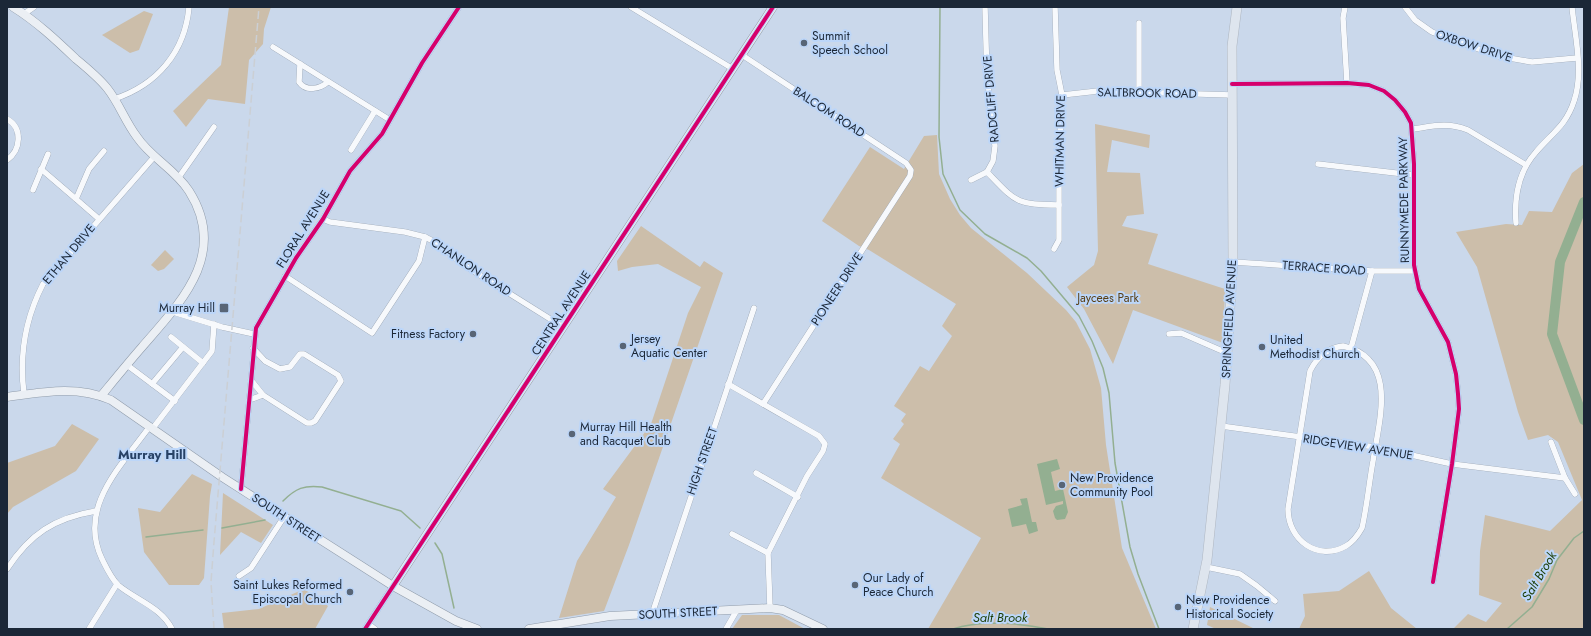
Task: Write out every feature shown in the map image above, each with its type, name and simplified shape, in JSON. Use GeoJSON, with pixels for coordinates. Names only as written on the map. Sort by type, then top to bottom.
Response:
{"type":"FeatureCollection","features":[{"type":"Feature","properties":{"kind":"main road","name":"SPRINGFIELD AVENUE"},"geometry":{"type":"LineString","coordinates":[[1193,629],[1206,566],[1214,509],[1227,353],[1233,262],[1232,46],[1237,7]]}},
{"type":"Feature","properties":{"kind":"street"},"geometry":{"type":"LineString","coordinates":[[13,7],[37,23],[96,76],[114,99],[138,138],[154,157],[178,176],[190,192],[199,210],[203,247],[194,280],[173,312],[101,396]]}},
{"type":"Feature","properties":{"kind":"street"},"geometry":{"type":"LineString","coordinates":[[24,14],[34,7]]}},
{"type":"Feature","properties":{"kind":"street"},"geometry":{"type":"LineString","coordinates":[[114,99],[143,86],[166,66],[182,38],[189,7]]}},
{"type":"Feature","properties":{"kind":"street","name":"FLORAL AVENUE"},"geometry":{"type":"LineString","coordinates":[[241,489],[254,334],[299,252],[323,219],[350,171],[376,142],[422,63],[459,7]]}},
{"type":"Feature","properties":{"kind":"street"},"geometry":{"type":"LineString","coordinates":[[631,7],[733,69]]}},
{"type":"Feature","properties":{"kind":"street","name":"CENTRAL AVENUE"},"geometry":{"type":"LineString","coordinates":[[367,626],[773,7]]}},
{"type":"Feature","properties":{"kind":"street","name":"RADCLIFF DRIVE"},"geometry":{"type":"LineString","coordinates":[[985,7],[987,78],[995,146],[993,161],[987,172]]}},
{"type":"Feature","properties":{"kind":"street","name":"WHITMAN DRIVE"},"geometry":{"type":"LineString","coordinates":[[1054,249],[1059,240],[1062,95],[1057,70],[1055,7]]}},
{"type":"Feature","properties":{"kind":"street"},"geometry":{"type":"LineString","coordinates":[[1345,7],[1343,18],[1347,83]]}},
{"type":"Feature","properties":{"kind":"street","name":"OXBOW DRIVE"},"geometry":{"type":"LineString","coordinates":[[1405,7],[1415,20],[1432,32],[1498,56],[1532,62],[1577,58]]}},
{"type":"Feature","properties":{"kind":"street"},"geometry":{"type":"LineString","coordinates":[[1516,223],[1516,192],[1526,165],[1536,152],[1556,133],[1571,110],[1578,84],[1572,7]]}},
{"type":"Feature","properties":{"kind":"street"},"geometry":{"type":"LineString","coordinates":[[1139,23],[1139,92]]}},
{"type":"Feature","properties":{"kind":"street"},"geometry":{"type":"LineString","coordinates":[[273,47],[390,120]]}},
{"type":"Feature","properties":{"kind":"street","name":"BALCOM ROAD"},"geometry":{"type":"LineString","coordinates":[[742,55],[906,163],[910,168],[911,173]]}},
{"type":"Feature","properties":{"kind":"street"},"geometry":{"type":"LineString","coordinates":[[300,64],[298,82],[305,87],[317,88],[328,82]]}},
{"type":"Feature","properties":{"kind":"street","name":"RUNNYMEDE PARKWAY"},"geometry":{"type":"LineString","coordinates":[[1232,84],[1347,83],[1369,85],[1384,91],[1402,108],[1412,129],[1415,271],[1419,289],[1448,342],[1456,374],[1459,409],[1452,464],[1433,582]]}},
{"type":"Feature","properties":{"kind":"street","name":"SALTBROOK ROAD"},"geometry":{"type":"LineString","coordinates":[[1062,95],[1098,91],[1232,95]]}},
{"type":"Feature","properties":{"kind":"street"},"geometry":{"type":"LineString","coordinates":[[351,150],[375,111]]}},
{"type":"Feature","properties":{"kind":"street"},"geometry":{"type":"LineString","coordinates":[[7,120],[16,129],[19,138],[15,152],[7,160]]}},
{"type":"Feature","properties":{"kind":"street"},"geometry":{"type":"LineString","coordinates":[[1412,129],[1443,124],[1458,126],[1468,130],[1526,165]]}},
{"type":"Feature","properties":{"kind":"street"},"geometry":{"type":"LineString","coordinates":[[178,176],[214,127]]}},
{"type":"Feature","properties":{"kind":"street"},"geometry":{"type":"LineString","coordinates":[[76,199],[89,169],[104,151]]}},
{"type":"Feature","properties":{"kind":"street"},"geometry":{"type":"LineString","coordinates":[[33,190],[48,154]]}},
{"type":"Feature","properties":{"kind":"street","name":"ETHAN DRIVE"},"geometry":{"type":"LineString","coordinates":[[24,394],[22,348],[26,326],[43,284],[154,157]]}},
{"type":"Feature","properties":{"kind":"street"},"geometry":{"type":"LineString","coordinates":[[1318,164],[1413,175]]}},
{"type":"Feature","properties":{"kind":"street"},"geometry":{"type":"LineString","coordinates":[[41,169],[99,219]]}},
{"type":"Feature","properties":{"kind":"street"},"geometry":{"type":"LineString","coordinates":[[971,180],[987,172],[1009,194],[1021,202],[1059,205]]}},
{"type":"Feature","properties":{"kind":"street","name":"PIONEER DRIVE"},"geometry":{"type":"LineString","coordinates":[[763,404],[911,173]]}},
{"type":"Feature","properties":{"kind":"street","name":"CHANLON ROAD"},"geometry":{"type":"LineString","coordinates":[[323,219],[330,222],[412,233],[425,237],[435,242],[467,268],[563,327]]}},
{"type":"Feature","properties":{"kind":"street"},"geometry":{"type":"LineString","coordinates":[[285,276],[372,333],[419,261],[425,237]]}},
{"type":"Feature","properties":{"kind":"street","name":"TERRACE ROAD"},"geometry":{"type":"LineString","coordinates":[[1233,262],[1372,271],[1415,271]]}},
{"type":"Feature","properties":{"kind":"street"},"geometry":{"type":"LineString","coordinates":[[1351,348],[1372,271]]}},
{"type":"Feature","properties":{"kind":"street","name":"HIGH STREET"},"geometry":{"type":"LineString","coordinates":[[652,614],[754,308]]}},
{"type":"Feature","properties":{"kind":"street"},"geometry":{"type":"LineString","coordinates":[[173,312],[254,334]]}},
{"type":"Feature","properties":{"kind":"street"},"geometry":{"type":"LineString","coordinates":[[172,629],[163,615],[117,584],[106,567],[97,545],[95,525],[96,511],[102,494],[152,427],[212,351],[214,324]]}},
{"type":"Feature","properties":{"kind":"street"},"geometry":{"type":"LineString","coordinates":[[1168,334],[1181,333],[1227,353]]}},
{"type":"Feature","properties":{"kind":"street"},"geometry":{"type":"LineString","coordinates":[[171,337],[203,363]]}},
{"type":"Feature","properties":{"kind":"street"},"geometry":{"type":"LineString","coordinates":[[1343,346],[1351,348],[1360,352],[1368,359],[1376,372],[1381,386],[1382,399],[1362,528],[1357,536],[1347,546],[1328,551],[1311,548],[1298,539],[1293,532],[1288,517],[1288,509],[1308,379],[1313,365],[1319,357],[1332,349],[1343,346]]}},
{"type":"Feature","properties":{"kind":"street"},"geometry":{"type":"LineString","coordinates":[[152,384],[183,347]]}},
{"type":"Feature","properties":{"kind":"street"},"geometry":{"type":"LineString","coordinates":[[251,380],[263,395],[307,423],[311,423],[315,420],[341,381],[338,375],[304,354],[300,354],[287,369],[280,370],[264,361],[253,348]]}},
{"type":"Feature","properties":{"kind":"street"},"geometry":{"type":"LineString","coordinates":[[252,364],[264,361]]}},
{"type":"Feature","properties":{"kind":"street"},"geometry":{"type":"LineString","coordinates":[[127,365],[174,401]]}},
{"type":"Feature","properties":{"kind":"street"},"geometry":{"type":"LineString","coordinates":[[728,384],[819,436],[825,444],[823,451],[807,476],[798,497],[768,553],[770,608]]}},
{"type":"Feature","properties":{"kind":"street","name":"SOUTH STREET"},"geometry":{"type":"LineString","coordinates":[[7,397],[67,390],[101,396],[124,408],[241,489],[393,586],[456,621],[477,629]]}},
{"type":"Feature","properties":{"kind":"street"},"geometry":{"type":"LineString","coordinates":[[249,400],[263,395]]}},
{"type":"Feature","properties":{"kind":"street","name":"RIDGEVIEW AVENUE"},"geometry":{"type":"LineString","coordinates":[[1221,426],[1299,438],[1375,447],[1452,464],[1565,478]]}},
{"type":"Feature","properties":{"kind":"street"},"geometry":{"type":"LineString","coordinates":[[1551,442],[1565,478],[1574,494]]}},
{"type":"Feature","properties":{"kind":"street"},"geometry":{"type":"LineString","coordinates":[[756,473],[798,497]]}},
{"type":"Feature","properties":{"kind":"street"},"geometry":{"type":"LineString","coordinates":[[7,569],[20,550],[41,531],[73,515],[96,511]]}},
{"type":"Feature","properties":{"kind":"street"},"geometry":{"type":"LineString","coordinates":[[239,576],[251,568],[284,517]]}},
{"type":"Feature","properties":{"kind":"street"},"geometry":{"type":"LineString","coordinates":[[732,534],[768,553]]}},
{"type":"Feature","properties":{"kind":"street"},"geometry":{"type":"LineString","coordinates":[[1206,566],[1240,574],[1275,601]]}},
{"type":"Feature","properties":{"kind":"street"},"geometry":{"type":"LineString","coordinates":[[89,629],[117,584]]}},
{"type":"Feature","properties":{"kind":"street","name":"SOUTH STREET"},"geometry":{"type":"LineString","coordinates":[[530,629],[610,616],[770,608],[783,610],[823,629]]}},
{"type":"Feature","properties":{"kind":"street"},"geometry":{"type":"LineString","coordinates":[[726,629],[737,610]]}},
{"type":"Feature","properties":{"kind":"street"},"geometry":{"type":"LineString","coordinates":[[367,626],[376,629]]}},
{"type":"Feature","properties":{"kind":"green space"},"geometry":{"type":"Polygon","coordinates":[[[229,7],[271,7],[264,29],[263,44],[249,60],[245,104],[208,99],[186,127],[173,111],[221,65],[229,7]]]}},
{"type":"Feature","properties":{"kind":"green space"},"geometry":{"type":"Polygon","coordinates":[[[144,11],[153,14],[139,50],[130,53],[102,35],[144,11]]]}},
{"type":"Feature","properties":{"kind":"green space","name":"Jaycees Park"},"geometry":{"type":"Polygon","coordinates":[[[1095,124],[1150,135],[1149,148],[1112,140],[1107,172],[1140,173],[1144,214],[1127,216],[1122,226],[1158,234],[1148,264],[1225,289],[1223,343],[1133,310],[1113,364],[1084,309],[1067,287],[1094,265],[1098,251],[1095,124]]]}},
{"type":"Feature","properties":{"kind":"green space"},"geometry":{"type":"Polygon","coordinates":[[[937,135],[939,174],[950,199],[960,215],[971,228],[1027,273],[1066,310],[1076,322],[1090,349],[1101,388],[1106,445],[1122,548],[1156,629],[928,629],[981,538],[881,478],[900,444],[893,439],[904,424],[901,421],[906,414],[894,406],[920,366],[929,371],[952,336],[942,326],[956,304],[869,250],[859,246],[822,221],[870,147],[904,169],[924,136],[937,135]]]}},
{"type":"Feature","properties":{"kind":"green space"},"geometry":{"type":"Polygon","coordinates":[[[1584,164],[1584,629],[1453,629],[1468,614],[1486,622],[1502,603],[1479,595],[1480,551],[1485,515],[1550,531],[1582,500],[1558,442],[1548,435],[1528,440],[1518,412],[1477,267],[1456,232],[1506,224],[1522,225],[1529,211],[1552,212],[1572,173],[1584,164]]]}},
{"type":"Feature","properties":{"kind":"green space"},"geometry":{"type":"Polygon","coordinates":[[[641,226],[700,267],[704,261],[723,273],[629,545],[604,611],[559,618],[577,561],[616,497],[603,489],[651,424],[688,313],[701,287],[658,264],[632,267],[618,271],[617,261],[641,226]]]}},
{"type":"Feature","properties":{"kind":"green space"},"geometry":{"type":"Polygon","coordinates":[[[165,250],[174,259],[164,269],[158,271],[151,265],[165,250]]]}},
{"type":"Feature","properties":{"kind":"green space"},"geometry":{"type":"Polygon","coordinates":[[[72,424],[99,439],[76,471],[13,507],[7,514],[7,463],[55,446],[72,424]]]}},
{"type":"Feature","properties":{"kind":"green space"},"geometry":{"type":"Polygon","coordinates":[[[192,474],[212,484],[204,578],[199,585],[169,585],[144,552],[138,508],[160,512],[192,474]]]}},
{"type":"Feature","properties":{"kind":"green space"},"geometry":{"type":"Polygon","coordinates":[[[223,493],[273,525],[261,543],[241,532],[220,555],[223,493]]]}},
{"type":"Feature","properties":{"kind":"green space"},"geometry":{"type":"Polygon","coordinates":[[[1369,571],[1391,608],[1417,629],[1299,629],[1305,616],[1303,594],[1339,591],[1369,571]]]}},
{"type":"Feature","properties":{"kind":"green space"},"geometry":{"type":"Polygon","coordinates":[[[304,589],[328,606],[315,629],[224,629],[222,613],[259,609],[304,589]]]}},
{"type":"Feature","properties":{"kind":"green space"},"geometry":{"type":"Polygon","coordinates":[[[1210,607],[1255,629],[1216,629],[1207,625],[1210,607]]]}},
{"type":"Feature","properties":{"kind":"green space"},"geometry":{"type":"Polygon","coordinates":[[[742,615],[779,615],[805,629],[732,629],[742,615]]]}},
{"type":"Feature","properties":{"kind":"shaded area"},"geometry":{"type":"Polygon","coordinates":[[[1057,459],[1060,469],[1051,472],[1055,491],[1063,489],[1068,512],[1065,519],[1057,520],[1053,511],[1056,506],[1063,504],[1063,501],[1046,505],[1037,464],[1057,459]]]}},
{"type":"Feature","properties":{"kind":"shaded area"},"geometry":{"type":"Polygon","coordinates":[[[1027,498],[1032,522],[1036,522],[1038,531],[1029,534],[1026,524],[1012,527],[1008,509],[1022,505],[1020,499],[1027,498]]]}},
{"type":"Feature","properties":{"kind":"waterway"},"geometry":{"type":"LineString","coordinates":[[940,7],[939,137],[943,174],[960,210],[985,234],[1027,258],[1041,271],[1079,316],[1092,341],[1103,368],[1109,393],[1115,463],[1130,547],[1138,574],[1159,629]]}},
{"type":"Feature","properties":{"kind":"waterway"},"geometry":{"type":"LineString","coordinates":[[1584,202],[1560,262],[1552,334],[1584,420]]}},
{"type":"Feature","properties":{"kind":"waterway"},"geometry":{"type":"LineString","coordinates":[[283,501],[296,490],[301,488],[322,487],[401,511],[420,528]]}},
{"type":"Feature","properties":{"kind":"waterway"},"geometry":{"type":"LineString","coordinates":[[222,528],[265,520]]}},
{"type":"Feature","properties":{"kind":"waterway"},"geometry":{"type":"LineString","coordinates":[[146,537],[203,530]]}},
{"type":"Feature","properties":{"kind":"waterway","name":"Salt Brook"},"geometry":{"type":"LineString","coordinates":[[1507,629],[1532,607],[1549,579],[1557,560],[1574,538],[1584,531]]}},
{"type":"Feature","properties":{"kind":"waterway"},"geometry":{"type":"LineString","coordinates":[[435,543],[442,554],[454,608]]}},
{"type":"Feature","properties":{"kind":"waterway","name":"Salt Brook"},"geometry":{"type":"LineString","coordinates":[[953,629],[963,626],[987,623],[1025,625],[1048,629]]}},
{"type":"Feature","properties":{"kind":"railway"},"geometry":{"type":"LineString","coordinates":[[214,629],[211,582],[259,7]]}},
{"type":"Feature","properties":{"kind":"cycle path"},"geometry":{"type":"LineString","coordinates":[[241,489],[256,328],[296,258],[323,219],[350,171],[382,134],[422,63],[459,7]]}},
{"type":"Feature","properties":{"kind":"cycle path"},"geometry":{"type":"LineString","coordinates":[[365,629],[773,7]]}},
{"type":"Feature","properties":{"kind":"cycle path"},"geometry":{"type":"LineString","coordinates":[[1232,84],[1347,83],[1369,85],[1384,91],[1395,100],[1405,112],[1411,123],[1414,164],[1414,265],[1419,289],[1448,342],[1456,374],[1459,409],[1452,464],[1433,582]]}},
{"type":"Feature","properties":{"kind":"place","name":"Summit Speech School"},"geometry":{"type":"Point","coordinates":[804,43]}},
{"type":"Feature","properties":{"kind":"place","name":"Murray Hill"},"geometry":{"type":"Point","coordinates":[224,308]}},
{"type":"Feature","properties":{"kind":"place","name":"Fitness Factory"},"geometry":{"type":"Point","coordinates":[473,334]}},
{"type":"Feature","properties":{"kind":"place","name":"Jersey Aquatic Center"},"geometry":{"type":"Point","coordinates":[623,346]}},
{"type":"Feature","properties":{"kind":"place","name":"United Methodist Church"},"geometry":{"type":"Point","coordinates":[1262,347]}},
{"type":"Feature","properties":{"kind":"place","name":"Murray Hill Health and Racquet Club"},"geometry":{"type":"Point","coordinates":[572,434]}},
{"type":"Feature","properties":{"kind":"place","name":"New Providence Community Pool"},"geometry":{"type":"Point","coordinates":[1062,485]}},
{"type":"Feature","properties":{"kind":"place","name":"Our Lady of Peace Church"},"geometry":{"type":"Point","coordinates":[855,585]}},
{"type":"Feature","properties":{"kind":"place","name":"Saint Lukes Reformed Episcopal Church"},"geometry":{"type":"Point","coordinates":[350,592]}},
{"type":"Feature","properties":{"kind":"place","name":"New Providence Historical Society"},"geometry":{"type":"Point","coordinates":[1178,607]}},
{"type":"Feature","properties":{"kind":"district","name":"Murray Hill"},"geometry":{"type":"Point","coordinates":[152,454]}}]}
